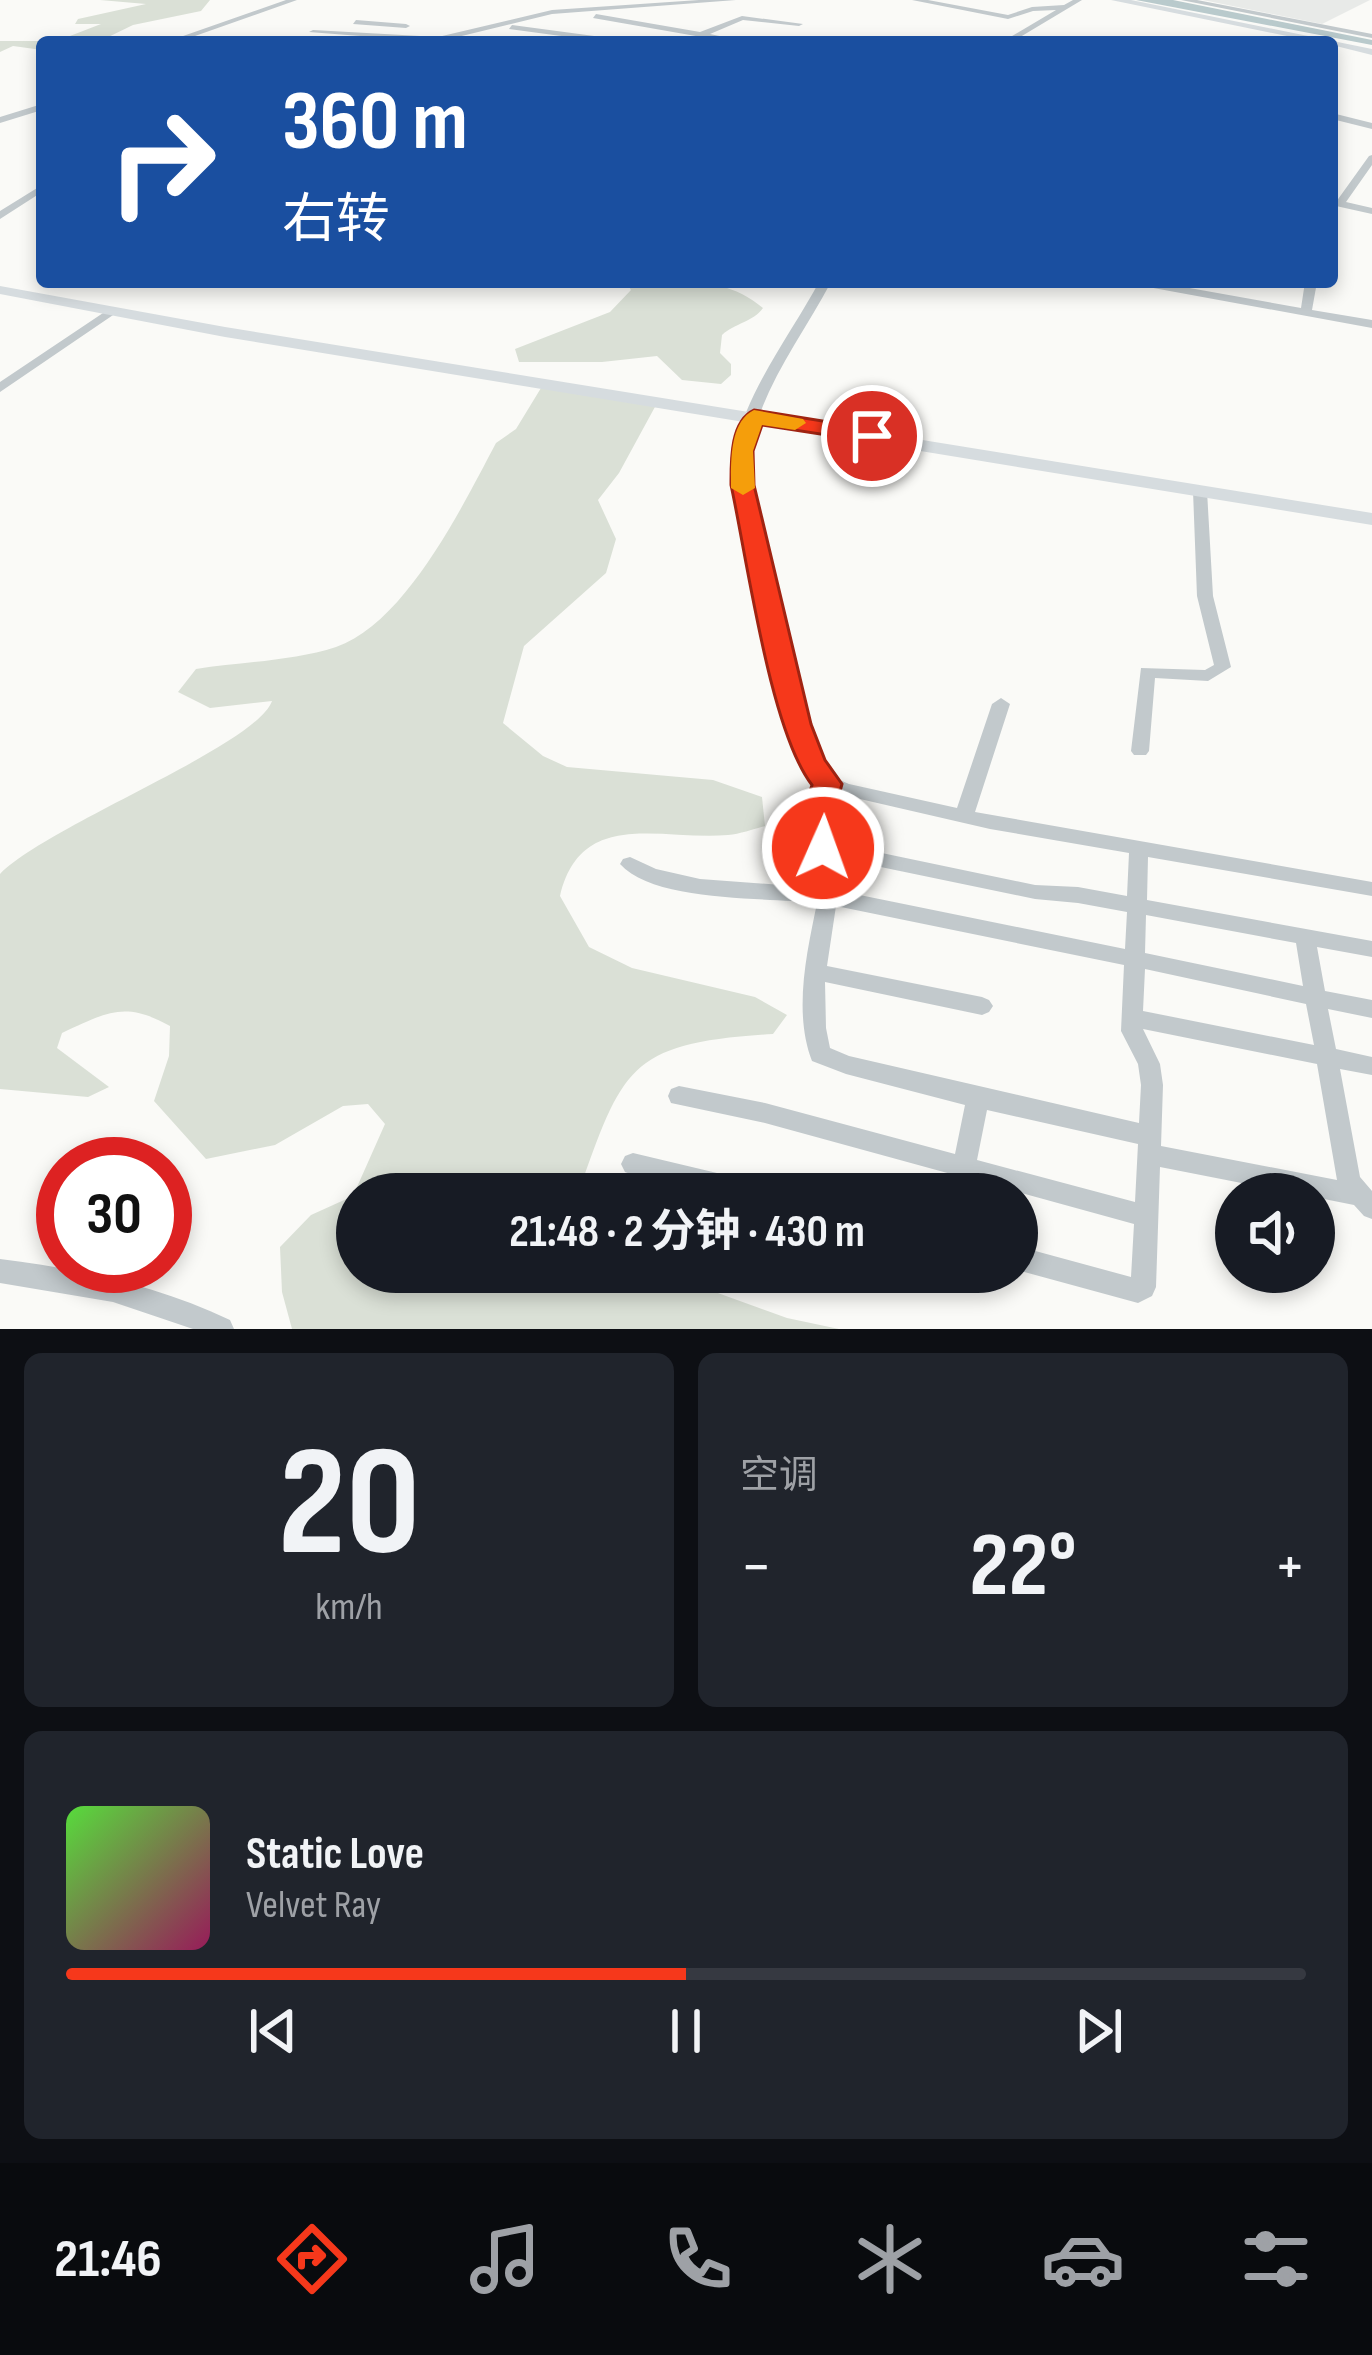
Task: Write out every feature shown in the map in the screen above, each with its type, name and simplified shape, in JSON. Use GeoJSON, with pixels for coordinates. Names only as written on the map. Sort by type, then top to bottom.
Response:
{"type":"FeatureCollection","features":[{"type":"Feature","properties":{"kind":"main road"},"geometry":{"type":"LineString","coordinates":[[1116,0],[1301,36]]}},
{"type":"Feature","properties":{"kind":"main road"},"geometry":{"type":"LineString","coordinates":[[0,287],[1372,520]]}},
{"type":"Feature","properties":{"kind":"main road"},"geometry":{"type":"LineString","coordinates":[[0,287],[113,311],[1372,510]]}},
{"type":"Feature","properties":{"kind":"street"},"geometry":{"type":"LineString","coordinates":[[188,36],[293,0]]}},
{"type":"Feature","properties":{"kind":"street"},"geometry":{"type":"LineString","coordinates":[[568,10],[585,0]]}},
{"type":"Feature","properties":{"kind":"street"},"geometry":{"type":"LineString","coordinates":[[450,36],[568,10],[733,0]]}},
{"type":"Feature","properties":{"kind":"street"},"geometry":{"type":"LineString","coordinates":[[916,0],[1008,17],[1032,9],[1066,7]]}},
{"type":"Feature","properties":{"kind":"street"},"geometry":{"type":"LineString","coordinates":[[1016,36],[1078,0]]}},
{"type":"Feature","properties":{"kind":"street"},"geometry":{"type":"LineString","coordinates":[[1185,0],[1372,36]]}},
{"type":"Feature","properties":{"kind":"street"},"geometry":{"type":"LineString","coordinates":[[685,4],[725,24]]}},
{"type":"Feature","properties":{"kind":"street"},"geometry":{"type":"LineString","coordinates":[[568,10],[708,36]]}},
{"type":"Feature","properties":{"kind":"street"},"geometry":{"type":"LineString","coordinates":[[702,34],[756,17],[799,24]]}},
{"type":"Feature","properties":{"kind":"street"},"geometry":{"type":"LineString","coordinates":[[356,22],[466,32]]}},
{"type":"Feature","properties":{"kind":"street"},"geometry":{"type":"LineString","coordinates":[[501,25],[581,36]]}},
{"type":"Feature","properties":{"kind":"street"},"geometry":{"type":"LineString","coordinates":[[313,32],[374,36]]}},
{"type":"Feature","properties":{"kind":"street"},"geometry":{"type":"LineString","coordinates":[[0,120],[36,108]]}},
{"type":"Feature","properties":{"kind":"street"},"geometry":{"type":"LineString","coordinates":[[1338,118],[1372,126]]}},
{"type":"Feature","properties":{"kind":"street"},"geometry":{"type":"LineString","coordinates":[[1338,206],[1372,158]]}},
{"type":"Feature","properties":{"kind":"street"},"geometry":{"type":"LineString","coordinates":[[0,216],[36,192]]}},
{"type":"Feature","properties":{"kind":"street"},"geometry":{"type":"LineString","coordinates":[[1338,209],[1372,211]]}},
{"type":"Feature","properties":{"kind":"street"},"geometry":{"type":"LineString","coordinates":[[823,288],[756,414],[742,451],[742,485],[797,724],[812,764],[827,784],[964,816],[1372,889]]}},
{"type":"Feature","properties":{"kind":"street"},"geometry":{"type":"LineString","coordinates":[[1171,288],[1372,324]]}},
{"type":"Feature","properties":{"kind":"street"},"geometry":{"type":"LineString","coordinates":[[1306,312],[1311,288]]}},
{"type":"Feature","properties":{"kind":"street"},"geometry":{"type":"LineString","coordinates":[[0,388],[113,311]]}},
{"type":"Feature","properties":{"kind":"street"},"geometry":{"type":"LineString","coordinates":[[1140,751],[1142,678],[1147,671],[1208,676],[1223,667],[1205,596],[1200,490]]}},
{"type":"Feature","properties":{"kind":"street"},"geometry":{"type":"LineString","coordinates":[[964,816],[1001,704]]}},
{"type":"Feature","properties":{"kind":"street"},"geometry":{"type":"LineString","coordinates":[[827,784],[824,798],[834,807],[823,848],[1035,892],[1372,949]]}},
{"type":"Feature","properties":{"kind":"street"},"geometry":{"type":"LineString","coordinates":[[1038,1264],[1138,1291],[1143,1287],[1152,1085],[1149,1064],[1132,1031],[1139,848]]}},
{"type":"Feature","properties":{"kind":"street"},"geometry":{"type":"LineString","coordinates":[[838,851],[815,972],[812,1017],[820,1054],[846,1065],[1365,1202]]}},
{"type":"Feature","properties":{"kind":"street"},"geometry":{"type":"LineString","coordinates":[[630,864],[644,874],[829,897],[1372,1009]]}},
{"type":"Feature","properties":{"kind":"street"},"geometry":{"type":"LineString","coordinates":[[1305,938],[1349,1182],[1365,1202]]}},
{"type":"Feature","properties":{"kind":"street"},"geometry":{"type":"LineString","coordinates":[[815,972],[982,1006]]}},
{"type":"Feature","properties":{"kind":"street"},"geometry":{"type":"LineString","coordinates":[[1133,1018],[1372,1066]]}},
{"type":"Feature","properties":{"kind":"street"},"geometry":{"type":"LineString","coordinates":[[679,1096],[765,1114],[1146,1216]]}},
{"type":"Feature","properties":{"kind":"street"},"geometry":{"type":"LineString","coordinates":[[963,1173],[978,1098]]}},
{"type":"Feature","properties":{"kind":"street"},"geometry":{"type":"LineString","coordinates":[[633,1164],[670,1173]]}},
{"type":"Feature","properties":{"kind":"street"},"geometry":{"type":"LineString","coordinates":[[0,1271],[96,1282],[144,1296],[220,1329]]}},
{"type":"Feature","properties":{"kind":"shaded area"},"geometry":{"type":"Polygon","coordinates":[[[100,0],[210,0],[201,11],[133,25],[110,36],[70,36],[101,24],[75,24],[78,19],[146,4],[100,0]]]}},
{"type":"Feature","properties":{"kind":"shaded area"},"geometry":{"type":"Polygon","coordinates":[[[1136,0],[1173,0],[1372,40],[1372,45],[1136,0]]]}},
{"type":"Feature","properties":{"kind":"shaded area"},"geometry":{"type":"Polygon","coordinates":[[[1203,0],[1370,0],[1322,24],[1203,0]]]}},
{"type":"Feature","properties":{"kind":"shaded area"},"geometry":{"type":"Polygon","coordinates":[[[0,41],[36,41],[36,49],[13,46],[0,52],[0,41]]]}},
{"type":"Feature","properties":{"kind":"shaded area"},"geometry":{"type":"Polygon","coordinates":[[[726,288],[763,308],[722,335],[720,353],[731,364],[731,375],[721,384],[682,380],[657,356],[602,362],[519,362],[515,349],[610,312],[631,290],[726,288]]]}},
{"type":"Feature","properties":{"kind":"shaded area"},"geometry":{"type":"Polygon","coordinates":[[[541,388],[656,405],[619,473],[598,500],[616,539],[606,573],[524,646],[503,723],[543,756],[567,767],[713,780],[762,797],[765,826],[728,835],[651,833],[605,839],[586,850],[571,868],[560,896],[589,947],[632,968],[755,997],[787,1015],[773,1034],[688,1045],[638,1069],[607,1116],[586,1173],[363,1173],[385,1124],[368,1104],[343,1106],[275,1145],[206,1159],[192,1137],[186,1137],[154,1101],[169,1056],[170,1026],[128,1012],[104,1015],[62,1033],[57,1048],[109,1087],[88,1097],[0,1089],[0,874],[60,833],[230,740],[258,719],[272,701],[210,708],[178,692],[196,669],[319,652],[362,634],[386,614],[430,559],[496,443],[516,429],[541,388]]]}},
{"type":"Feature","properties":{"kind":"shaded area"},"geometry":{"type":"Polygon","coordinates":[[[336,1204],[336,1293],[718,1293],[787,1318],[839,1329],[292,1329],[282,1292],[280,1247],[311,1215],[336,1204]]]}},
{"type":"Feature","properties":{"kind":"slow traffic"},"geometry":{"type":"LineString","coordinates":[[743,488],[742,451],[754,417],[795,423]]}},
{"type":"Feature","properties":{"kind":"route"},"geometry":{"type":"LineString","coordinates":[[823,848],[834,807],[824,798],[827,784],[819,778],[797,724],[742,485],[742,451],[754,417],[872,436]]}}]}
